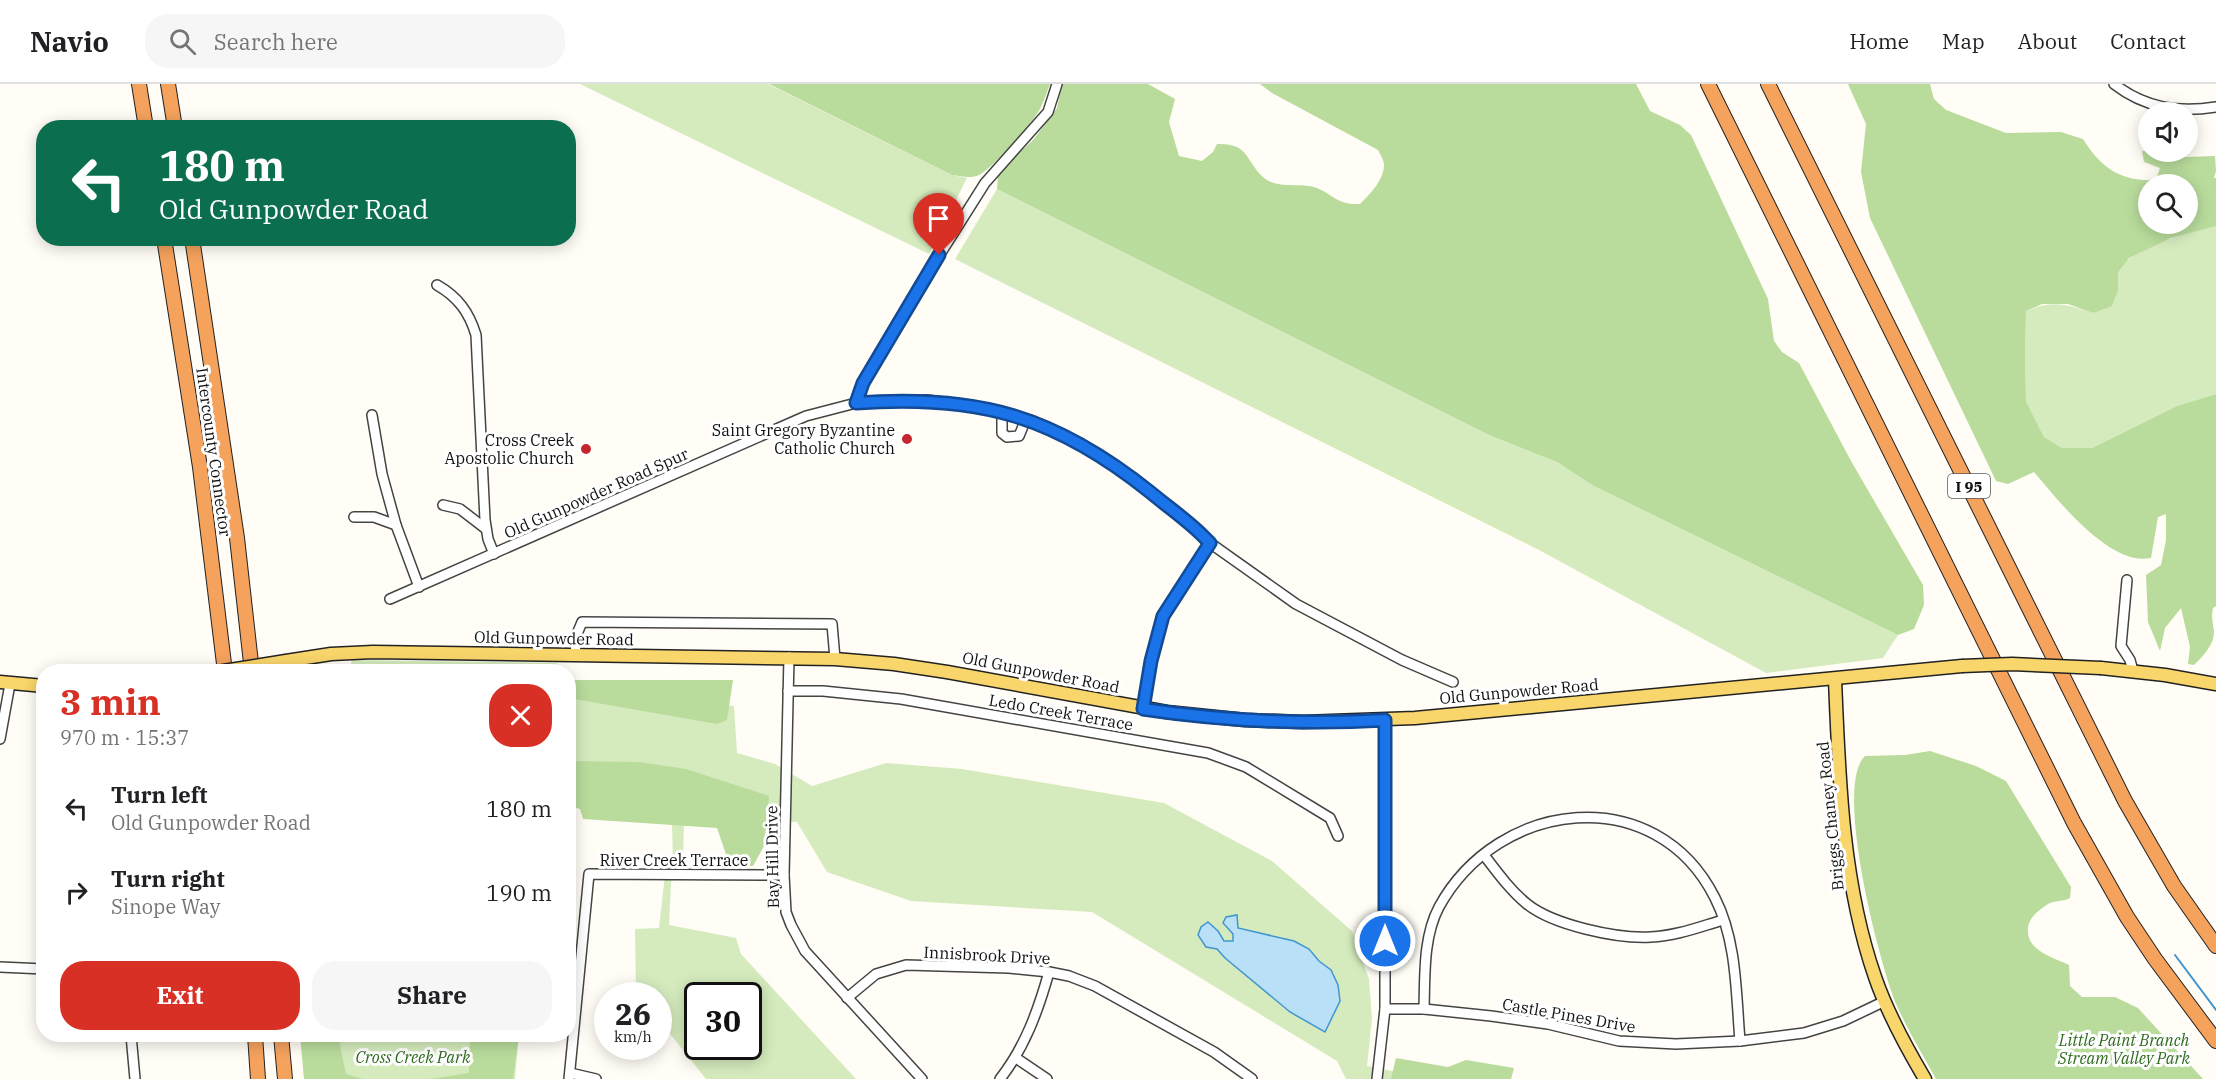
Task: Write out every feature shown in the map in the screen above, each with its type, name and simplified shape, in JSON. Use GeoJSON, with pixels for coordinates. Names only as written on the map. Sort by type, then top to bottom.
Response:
{"type":"FeatureCollection","features":[{"type":"Feature","properties":{"kind":"highway"},"geometry":{"type":"LineString","coordinates":[[138,84],[145,120]]}},
{"type":"Feature","properties":{"kind":"highway"},"geometry":{"type":"LineString","coordinates":[[168,84],[174,120]]}},
{"type":"Feature","properties":{"kind":"highway"},"geometry":{"type":"LineString","coordinates":[[1708,84],[2074,823],[2133,926],[2216,1041]]}},
{"type":"Feature","properties":{"kind":"highway","name":"I 95"},"geometry":{"type":"LineString","coordinates":[[1768,84],[2125,801],[2174,886],[2216,946]]}},
{"type":"Feature","properties":{"kind":"highway","name":"Intercounty Connector"},"geometry":{"type":"LineString","coordinates":[[165,246],[198,455],[224,664]]}},
{"type":"Feature","properties":{"kind":"highway","name":"Intercounty Connector"},"geometry":{"type":"LineString","coordinates":[[193,246],[237,538],[251,664]]}},
{"type":"Feature","properties":{"kind":"highway"},"geometry":{"type":"LineString","coordinates":[[2174,886],[2216,941]]}},
{"type":"Feature","properties":{"kind":"highway"},"geometry":{"type":"LineString","coordinates":[[255,1042],[258,1079]]}},
{"type":"Feature","properties":{"kind":"highway"},"geometry":{"type":"LineString","coordinates":[[282,1042],[285,1079]]}},
{"type":"Feature","properties":{"kind":"main road","name":"Old Gunpowder Road"},"geometry":{"type":"LineString","coordinates":[[267,664],[331,654],[373,652],[835,659],[894,664],[947,672],[1143,709],[1196,716],[1263,721],[1328,722],[1385,720],[1962,666],[2012,664],[2101,668],[2216,684]]}},
{"type":"Feature","properties":{"kind":"main road","name":"Briggs Chaney Road"},"geometry":{"type":"LineString","coordinates":[[1835,679],[1850,874],[1875,977],[1909,1051],[1925,1079]]}},
{"type":"Feature","properties":{"kind":"main road"},"geometry":{"type":"LineString","coordinates":[[5,683],[36,685]]}},
{"type":"Feature","properties":{"kind":"street"},"geometry":{"type":"LineString","coordinates":[[856,403],[863,383],[924,279],[986,183],[1048,112],[1057,84]]}},
{"type":"Feature","properties":{"kind":"street"},"geometry":{"type":"LineString","coordinates":[[2114,84],[2136,99],[2156,106],[2185,110],[2216,107]]}},
{"type":"Feature","properties":{"kind":"street"},"geometry":{"type":"LineString","coordinates":[[437,285],[450,292],[466,310],[473,323],[478,345],[486,529],[494,554]]}},
{"type":"Feature","properties":{"kind":"street","name":"Old Gunpowder Road Spur"},"geometry":{"type":"LineString","coordinates":[[390,599],[806,416],[856,403],[948,401],[1002,411],[1065,436],[1109,461],[1196,529],[1210,543],[1296,604],[1402,660],[1453,682]]}},
{"type":"Feature","properties":{"kind":"street"},"geometry":{"type":"LineString","coordinates":[[1002,411],[1002,433],[1007,438],[1019,436],[1026,419]]}},
{"type":"Feature","properties":{"kind":"street"},"geometry":{"type":"LineString","coordinates":[[372,415],[382,474],[396,525],[419,587]]}},
{"type":"Feature","properties":{"kind":"street"},"geometry":{"type":"LineString","coordinates":[[443,505],[460,509],[486,529]]}},
{"type":"Feature","properties":{"kind":"street"},"geometry":{"type":"LineString","coordinates":[[354,517],[374,517],[396,525]]}},
{"type":"Feature","properties":{"kind":"street"},"geometry":{"type":"LineString","coordinates":[[1143,709],[1151,661],[1163,616],[1210,543]]}},
{"type":"Feature","properties":{"kind":"street"},"geometry":{"type":"LineString","coordinates":[[2127,580],[2121,646],[2130,660],[2133,671]]}},
{"type":"Feature","properties":{"kind":"street"},"geometry":{"type":"LineString","coordinates":[[575,654],[577,634],[582,622],[832,624],[835,659]]}},
{"type":"Feature","properties":{"kind":"street","name":"Bay Hill Drive"},"geometry":{"type":"LineString","coordinates":[[789,657],[784,875],[786,912],[797,939],[805,951],[922,1079]]}},
{"type":"Feature","properties":{"kind":"street"},"geometry":{"type":"LineString","coordinates":[[0,739],[5,683]]}},
{"type":"Feature","properties":{"kind":"street","name":"Ledo Creek Terrace"},"geometry":{"type":"LineString","coordinates":[[788,691],[823,691],[901,699],[1208,753],[1246,767],[1330,818],[1338,836]]}},
{"type":"Feature","properties":{"kind":"street"},"geometry":{"type":"LineString","coordinates":[[1377,1079],[1384,1010],[1385,720]]}},
{"type":"Feature","properties":{"kind":"street"},"geometry":{"type":"LineString","coordinates":[[1424,1009],[1425,965],[1432,926],[1439,907],[1460,878],[1510,835],[1539,823],[1587,817],[1609,819],[1630,823],[1659,836],[1682,854],[1716,898],[1732,955],[1740,1041]]}},
{"type":"Feature","properties":{"kind":"street"},"geometry":{"type":"LineString","coordinates":[[1484,855],[1527,904],[1568,925],[1649,937],[1674,934],[1723,920]]}},
{"type":"Feature","properties":{"kind":"street","name":"River Creek Terrace"},"geometry":{"type":"LineString","coordinates":[[576,1012],[589,874],[784,875]]}},
{"type":"Feature","properties":{"kind":"street","name":"Innisbrook Drive"},"geometry":{"type":"LineString","coordinates":[[847,998],[876,974],[906,965],[1010,968],[1049,972],[1069,976],[1095,986],[1214,1052],[1252,1079]]}},
{"type":"Feature","properties":{"kind":"street"},"geometry":{"type":"LineString","coordinates":[[0,967],[36,969]]}},
{"type":"Feature","properties":{"kind":"street"},"geometry":{"type":"LineString","coordinates":[[1000,1079],[1016,1058],[1034,1020],[1049,972]]}},
{"type":"Feature","properties":{"kind":"street","name":"Castle Pines Drive"},"geometry":{"type":"LineString","coordinates":[[1384,1010],[1424,1009],[1527,1020],[1619,1041],[1641,1043],[1740,1041],[1804,1034],[1844,1020],[1885,1000]]}},
{"type":"Feature","properties":{"kind":"street"},"geometry":{"type":"LineString","coordinates":[[132,1042],[135,1079]]}},
{"type":"Feature","properties":{"kind":"street","name":"River Creek Terrace"},"geometry":{"type":"LineString","coordinates":[[570,1076],[573,1042]]}},
{"type":"Feature","properties":{"kind":"street"},"geometry":{"type":"LineString","coordinates":[[1016,1058],[1047,1079]]}},
{"type":"Feature","properties":{"kind":"street"},"geometry":{"type":"LineString","coordinates":[[570,1076],[596,1079]]}},
{"type":"Feature","properties":{"kind":"green space"},"geometry":{"type":"Polygon","coordinates":[[[580,84],[768,84],[952,175],[967,178],[929,254],[580,84]]]}},
{"type":"Feature","properties":{"kind":"green space"},"geometry":{"type":"Polygon","coordinates":[[[769,84],[1050,84],[1033,120],[1001,157],[979,175],[969,177],[952,175],[769,84]]]}},
{"type":"Feature","properties":{"kind":"green space"},"geometry":{"type":"Polygon","coordinates":[[[1062,84],[1148,84],[1175,99],[1169,122],[1179,156],[1202,161],[1213,152],[1217,144],[1235,146],[1269,181],[1283,185],[1310,186],[1341,201],[1360,204],[1382,176],[1384,163],[1378,150],[1272,93],[1260,84],[1636,84],[1650,111],[1680,125],[1691,135],[1768,299],[1774,341],[1782,352],[1799,363],[1851,461],[1923,585],[1924,605],[1914,629],[1898,635],[1592,485],[1557,462],[1489,435],[997,189],[998,175],[1003,168],[1034,139],[1057,108],[1062,84]]]}},
{"type":"Feature","properties":{"kind":"green space"},"geometry":{"type":"Polygon","coordinates":[[[1848,84],[1930,84],[1934,99],[1946,110],[2006,133],[2061,132],[2083,139],[2097,158],[2113,171],[2122,176],[2138,180],[2138,234],[2186,234],[2171,238],[2129,258],[2118,272],[2118,290],[2112,306],[2093,313],[2068,304],[2042,304],[2026,311],[2025,352],[2026,401],[2044,437],[2062,448],[2092,448],[2177,406],[2216,394],[2216,606],[2212,614],[2214,637],[2210,646],[2194,665],[2188,664],[2190,647],[2181,608],[2165,628],[2160,651],[2148,622],[2146,575],[2161,565],[2166,540],[2166,514],[2158,517],[2151,558],[2135,558],[2102,542],[2086,529],[2034,472],[2008,484],[1996,481],[1870,218],[1861,172],[1866,124],[1848,84]]]}},
{"type":"Feature","properties":{"kind":"green space"},"geometry":{"type":"Polygon","coordinates":[[[2215,156],[2216,226],[2198,231],[2198,174],[2158,174],[2160,168],[2144,162],[2198,162],[2198,157],[2215,156]]]}},
{"type":"Feature","properties":{"kind":"green space"},"geometry":{"type":"Polygon","coordinates":[[[997,189],[1489,435],[1557,462],[1592,485],[1898,635],[1883,658],[1766,673],[1539,550],[955,259],[997,189]]]}},
{"type":"Feature","properties":{"kind":"green space"},"geometry":{"type":"Polygon","coordinates":[[[2216,226],[2216,394],[2177,406],[2092,448],[2062,448],[2044,437],[2026,401],[2026,311],[2044,305],[2060,304],[2093,313],[2118,290],[2118,271],[2134,255],[2178,236],[2198,234],[2198,230],[2216,226]]]}},
{"type":"Feature","properties":{"kind":"green space"},"geometry":{"type":"Polygon","coordinates":[[[352,660],[557,663],[557,664],[351,664],[352,660]]]}},
{"type":"Feature","properties":{"kind":"green space"},"geometry":{"type":"Polygon","coordinates":[[[576,680],[733,680],[727,720],[717,724],[576,699],[576,680]]]}},
{"type":"Feature","properties":{"kind":"green space"},"geometry":{"type":"Polygon","coordinates":[[[576,690],[734,706],[737,753],[775,764],[812,786],[886,763],[962,769],[1164,803],[1272,861],[1352,931],[1369,979],[1372,1018],[1367,1066],[1428,1078],[1491,1073],[1513,1079],[1346,1079],[1337,1061],[1092,912],[911,901],[827,872],[797,822],[684,818],[683,865],[671,882],[669,925],[736,938],[741,954],[856,1079],[706,1079],[691,1060],[762,1060],[762,982],[684,982],[684,1051],[672,1036],[672,982],[636,982],[635,929],[659,928],[666,866],[673,861],[672,825],[576,803],[576,690]]]}},
{"type":"Feature","properties":{"kind":"green space","name":"Little Paint Branch Stream Valley Park"},"geometry":{"type":"Polygon","coordinates":[[[1930,751],[1976,766],[2006,781],[2071,887],[2070,898],[2048,904],[2032,917],[2028,928],[2031,942],[2041,952],[2069,965],[2070,986],[2082,997],[2115,997],[2138,1008],[2203,1079],[1936,1079],[1897,1006],[1889,985],[1863,877],[1854,802],[1856,774],[1865,756],[1905,755],[1930,751]]]}},
{"type":"Feature","properties":{"kind":"green space"},"geometry":{"type":"Polygon","coordinates":[[[576,761],[639,762],[686,769],[769,796],[764,846],[753,866],[730,866],[717,828],[583,819],[580,809],[576,808],[576,761]]]}},
{"type":"Feature","properties":{"kind":"green space"},"geometry":{"type":"Polygon","coordinates":[[[301,1042],[339,1042],[346,1074],[363,1079],[304,1079],[301,1042]]]}},
{"type":"Feature","properties":{"kind":"green space","name":"Cross Creek Park"},"geometry":{"type":"Polygon","coordinates":[[[310,1042],[518,1042],[515,1079],[310,1079],[310,1042]]]}},
{"type":"Feature","properties":{"kind":"green space"},"geometry":{"type":"Polygon","coordinates":[[[470,1042],[518,1042],[513,1079],[430,1079],[469,1073],[470,1042]]]}},
{"type":"Feature","properties":{"kind":"green space"},"geometry":{"type":"Polygon","coordinates":[[[1396,1058],[1448,1067],[1466,1060],[1514,1068],[1511,1079],[1391,1079],[1396,1058]]]}},
{"type":"Feature","properties":{"kind":"water"},"geometry":{"type":"Polygon","coordinates":[[[1237,915],[1238,928],[1294,941],[1309,949],[1331,970],[1338,985],[1340,1001],[1325,1032],[1290,1012],[1217,949],[1206,947],[1198,935],[1201,927],[1208,922],[1218,931],[1224,941],[1233,941],[1233,934],[1223,923],[1226,917],[1237,915]]]}},
{"type":"Feature","properties":{"kind":"waterway"},"geometry":{"type":"LineString","coordinates":[[2175,955],[2216,1010]]}},
{"type":"Feature","properties":{"kind":"place","name":"Saint Gregory Byzantine Catholic Church"},"geometry":{"type":"Point","coordinates":[907,439]}},
{"type":"Feature","properties":{"kind":"place","name":"Cross Creek Apostolic Church"},"geometry":{"type":"Point","coordinates":[586,449]}},
{"type":"Feature","properties":{"kind":"route"},"geometry":{"type":"LineString","coordinates":[[939,255],[863,383],[856,403],[892,400],[948,401],[1009,413],[1033,421],[1109,461],[1196,529],[1210,543],[1163,616],[1151,661],[1143,709],[1263,721],[1385,720],[1385,941]]}}]}
